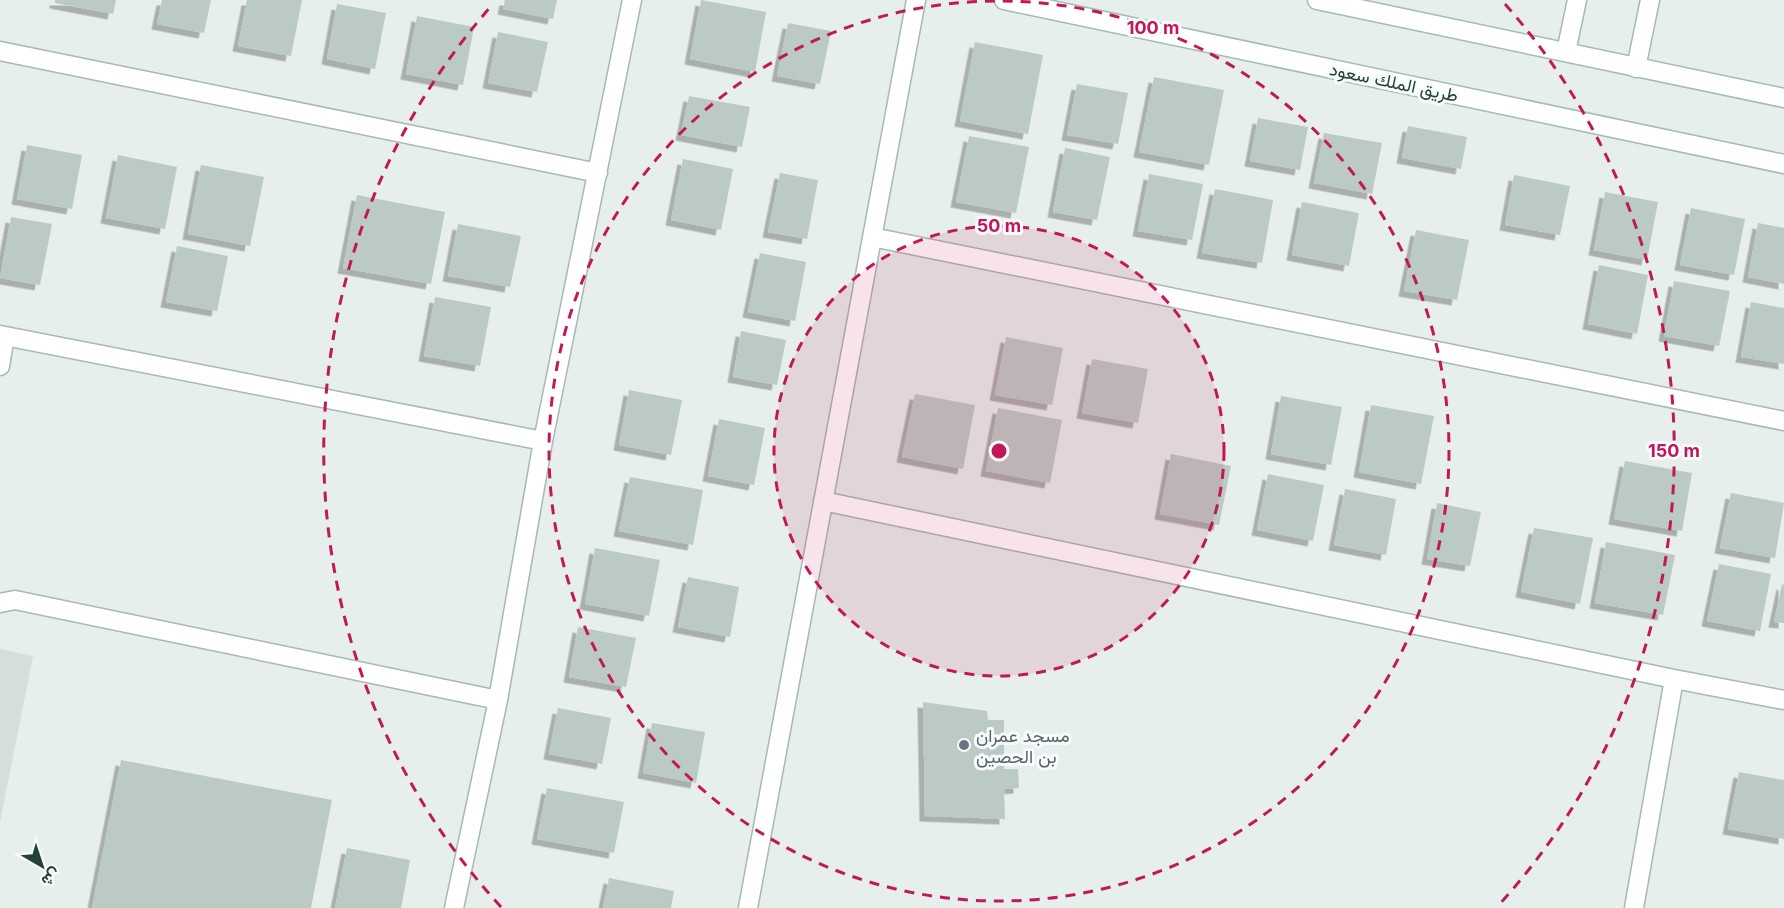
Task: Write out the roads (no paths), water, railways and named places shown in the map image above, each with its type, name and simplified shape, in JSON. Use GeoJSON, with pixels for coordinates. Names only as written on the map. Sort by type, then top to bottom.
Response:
{"type":"FeatureCollection","features":[{"type":"Feature","properties":{"kind":"street"},"geometry":{"type":"LineString","coordinates":[[454,908],[498,700],[543,441],[632,0]]}},
{"type":"Feature","properties":{"kind":"street"},"geometry":{"type":"LineString","coordinates":[[748,908],[916,0]]}},
{"type":"Feature","properties":{"kind":"street","name":"طريق الملك سعود"},"geometry":{"type":"LineString","coordinates":[[1004,0],[1784,164]]}},
{"type":"Feature","properties":{"kind":"street"},"geometry":{"type":"LineString","coordinates":[[1317,0],[1784,98]]}},
{"type":"Feature","properties":{"kind":"street"},"geometry":{"type":"LineString","coordinates":[[1566,52],[1577,0]]}},
{"type":"Feature","properties":{"kind":"street"},"geometry":{"type":"LineString","coordinates":[[1636,68],[1650,0]]}},
{"type":"Feature","properties":{"kind":"street"},"geometry":{"type":"LineString","coordinates":[[0,51],[598,173]]}},
{"type":"Feature","properties":{"kind":"street"},"geometry":{"type":"LineString","coordinates":[[872,237],[1784,421]]}},
{"type":"Feature","properties":{"kind":"street"},"geometry":{"type":"LineString","coordinates":[[0,366],[2,336],[543,441]]}},
{"type":"Feature","properties":{"kind":"street"},"geometry":{"type":"LineString","coordinates":[[823,501],[1784,700]]}},
{"type":"Feature","properties":{"kind":"street"},"geometry":{"type":"LineString","coordinates":[[0,603],[15,600],[498,700]]}},
{"type":"Feature","properties":{"kind":"street"},"geometry":{"type":"LineString","coordinates":[[1634,908],[1674,679]]}},
{"type":"Feature","properties":{"kind":"place","name":"مسجد عمران بن الحصين"},"geometry":{"type":"Point","coordinates":[964,745]}}]}
